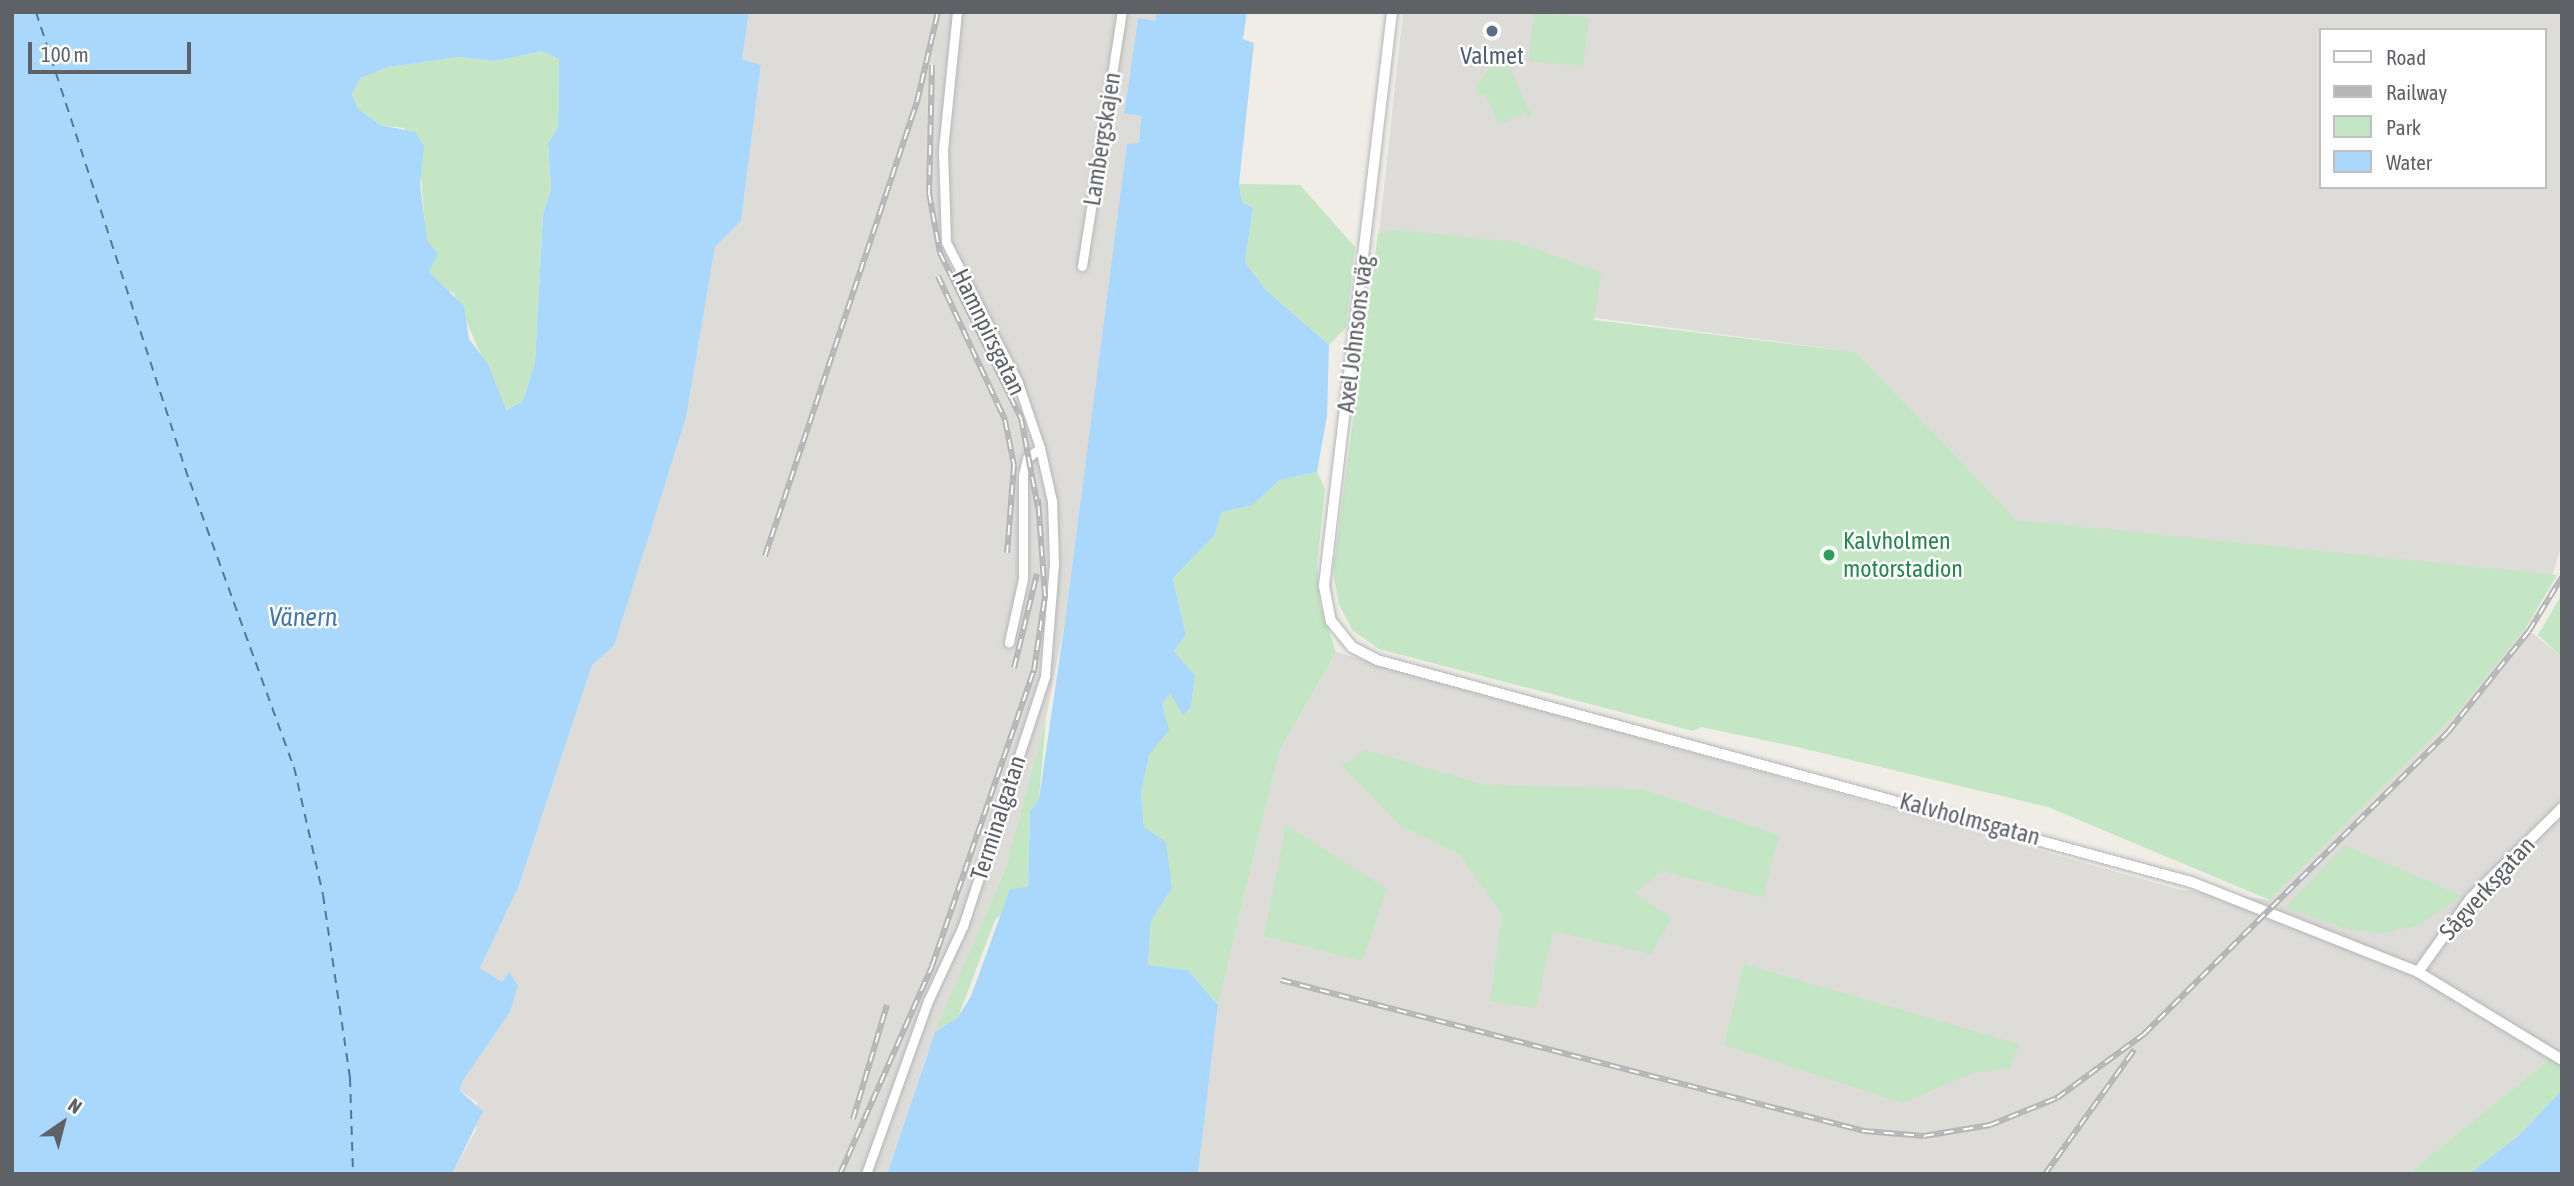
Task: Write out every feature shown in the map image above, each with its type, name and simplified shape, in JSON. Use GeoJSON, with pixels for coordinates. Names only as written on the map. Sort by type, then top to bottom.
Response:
{"type":"FeatureCollection","features":[{"type":"Feature","properties":{"kind":"street","name":"Hamnpirsgatan"},"geometry":{"type":"LineString","coordinates":[[957,12],[943,151],[946,242],[1018,383],[1040,448]]}},
{"type":"Feature","properties":{"kind":"street","name":"Lambergskajen"},"geometry":{"type":"LineString","coordinates":[[1082,266],[1122,12]]}},
{"type":"Feature","properties":{"kind":"street","name":"Axel Johnsons väg"},"geometry":{"type":"LineString","coordinates":[[1352,647],[1331,621],[1324,586],[1392,12]]}},
{"type":"Feature","properties":{"kind":"street"},"geometry":{"type":"LineString","coordinates":[[1009,642],[1023,579],[1023,476],[1027,458],[1040,448]]}},
{"type":"Feature","properties":{"kind":"street","name":"Terminalgatan"},"geometry":{"type":"LineString","coordinates":[[866,1174],[928,1000],[963,926],[1045,676],[1054,563],[1052,501],[1040,448]]}},
{"type":"Feature","properties":{"kind":"street","name":"Kalvholmsgatan"},"geometry":{"type":"LineString","coordinates":[[1352,647],[1377,660],[2192,883],[2418,972],[2562,1060]]}},
{"type":"Feature","properties":{"kind":"street","name":"Sågverksgatan"},"geometry":{"type":"LineString","coordinates":[[2418,972],[2471,898],[2562,808]]}},
{"type":"Feature","properties":{"kind":"shaded area"},"geometry":{"type":"Polygon","coordinates":[[[749,12],[1156,12],[1155,21],[1138,19],[1124,114],[1141,116],[1139,144],[1128,144],[1065,621],[1046,718],[1005,870],[927,1054],[887,1174],[452,1174],[476,1130],[477,1102],[460,1091],[462,1082],[510,1012],[509,972],[502,982],[480,968],[518,888],[592,665],[614,645],[686,418],[715,247],[741,221],[761,65],[742,59],[749,12]]]}},
{"type":"Feature","properties":{"kind":"shaded area"},"geometry":{"type":"Polygon","coordinates":[[[1403,12],[2562,12],[2562,544],[2551,579],[2017,520],[1856,352],[1373,289],[1403,12]]]}},
{"type":"Feature","properties":{"kind":"shaded area"},"geometry":{"type":"Polygon","coordinates":[[[2526,628],[2562,657],[2562,1049],[2408,1174],[1198,1174],[1218,1005],[1279,752],[1336,652],[2177,889],[2270,900],[2456,714],[2526,628]]]}},
{"type":"Feature","properties":{"kind":"green space"},"geometry":{"type":"Polygon","coordinates":[[[1534,12],[1589,18],[1584,66],[1529,61],[1534,12]]]}},
{"type":"Feature","properties":{"kind":"green space"},"geometry":{"type":"Polygon","coordinates":[[[542,51],[559,59],[559,90],[558,127],[548,144],[551,189],[543,214],[535,362],[523,401],[505,410],[454,293],[436,285],[429,272],[420,167],[404,128],[380,125],[357,109],[352,93],[361,78],[388,67],[459,57],[497,61],[542,51]]]}},
{"type":"Feature","properties":{"kind":"green space"},"geometry":{"type":"Polygon","coordinates":[[[1495,62],[1508,64],[1531,115],[1527,118],[1524,113],[1499,125],[1485,94],[1479,96],[1475,87],[1495,62]]]}},
{"type":"Feature","properties":{"kind":"green space"},"geometry":{"type":"Polygon","coordinates":[[[1239,184],[1300,185],[1355,247],[1346,328],[1329,345],[1265,289],[1245,262],[1253,208],[1242,202],[1239,184]]]}},
{"type":"Feature","properties":{"kind":"green space","name":"Kalvholmen motorstadion"},"geometry":{"type":"Polygon","coordinates":[[[1397,230],[1516,242],[1601,272],[1594,320],[1856,352],[2017,520],[2557,575],[2526,628],[2456,714],[2270,900],[2048,807],[1797,747],[1701,727],[1693,731],[1379,649],[1353,631],[1339,605],[1333,572],[1378,233],[1397,230]]]}},
{"type":"Feature","properties":{"kind":"green space"},"geometry":{"type":"Polygon","coordinates":[[[1317,472],[1325,489],[1317,564],[1320,605],[1336,652],[1279,752],[1218,1005],[1188,970],[1148,965],[1151,921],[1172,888],[1144,827],[1141,794],[1149,755],[1168,730],[1162,704],[1170,692],[1183,715],[1191,708],[1195,675],[1174,651],[1186,635],[1173,578],[1214,536],[1222,512],[1253,505],[1278,480],[1317,472]]]}},
{"type":"Feature","properties":{"kind":"green space"},"geometry":{"type":"Polygon","coordinates":[[[2562,594],[2562,657],[2538,635],[2562,594]]]}},
{"type":"Feature","properties":{"kind":"green space"},"geometry":{"type":"Polygon","coordinates":[[[1046,718],[1039,799],[1030,811],[1028,887],[995,920],[958,1017],[935,1032],[1005,870],[1046,718]]]}},
{"type":"Feature","properties":{"kind":"green space"},"geometry":{"type":"Polygon","coordinates":[[[1366,750],[1485,785],[1642,789],[1779,835],[1763,898],[1663,871],[1634,893],[1672,918],[1651,954],[1553,931],[1536,1008],[1490,1001],[1502,915],[1460,855],[1401,826],[1342,766],[1366,750]]]}},
{"type":"Feature","properties":{"kind":"green space"},"geometry":{"type":"Polygon","coordinates":[[[1286,825],[1387,889],[1362,961],[1264,936],[1286,825]]]}},
{"type":"Feature","properties":{"kind":"green space"},"geometry":{"type":"Polygon","coordinates":[[[2345,845],[2462,896],[2419,925],[2384,933],[2350,930],[2285,908],[2345,845]]]}},
{"type":"Feature","properties":{"kind":"green space"},"geometry":{"type":"Polygon","coordinates":[[[1744,964],[2019,1044],[2010,1068],[1973,1073],[1903,1103],[1724,1045],[1744,964]]]}},
{"type":"Feature","properties":{"kind":"green space"},"geometry":{"type":"Polygon","coordinates":[[[2562,1049],[2562,1090],[2518,1136],[2469,1174],[2408,1174],[2562,1049]]]}},
{"type":"Feature","properties":{"kind":"water","name":"Vänern"},"geometry":{"type":"Polygon","coordinates":[[[12,12],[749,12],[742,59],[761,65],[741,221],[715,247],[686,418],[614,646],[592,665],[518,888],[480,968],[502,982],[509,972],[518,986],[510,1012],[462,1082],[460,1091],[483,1111],[452,1174],[12,1174],[12,12]],[[542,51],[496,61],[459,57],[388,67],[361,78],[352,94],[358,109],[380,125],[415,132],[424,146],[420,185],[427,240],[438,254],[429,272],[464,306],[469,339],[488,364],[506,410],[523,401],[535,362],[543,214],[551,189],[548,144],[558,127],[559,59],[542,51]]]}},
{"type":"Feature","properties":{"kind":"water"},"geometry":{"type":"Polygon","coordinates":[[[1156,12],[1247,12],[1243,39],[1254,43],[1239,184],[1242,202],[1253,208],[1245,262],[1265,289],[1329,345],[1327,416],[1317,472],[1279,480],[1253,505],[1222,512],[1214,536],[1173,578],[1186,635],[1174,651],[1195,675],[1191,708],[1183,715],[1170,693],[1162,704],[1169,730],[1149,755],[1141,794],[1144,827],[1166,842],[1172,888],[1151,921],[1148,965],[1188,970],[1218,1005],[1198,1174],[887,1174],[935,1032],[958,1017],[971,996],[1010,889],[1028,887],[1030,811],[1039,799],[1065,621],[1127,144],[1139,143],[1141,116],[1124,114],[1138,18],[1155,21],[1156,12]]]}},
{"type":"Feature","properties":{"kind":"water"},"geometry":{"type":"Polygon","coordinates":[[[2562,1090],[2562,1174],[2469,1174],[2518,1136],[2562,1090]]]}},
{"type":"Feature","properties":{"kind":"ferry route"},"geometry":{"type":"LineString","coordinates":[[36,12],[190,482],[294,767],[323,895],[350,1078],[353,1174]]}},
{"type":"Feature","properties":{"kind":"railway"},"geometry":{"type":"LineString","coordinates":[[765,556],[917,102],[938,12]]}},
{"type":"Feature","properties":{"kind":"railway"},"geometry":{"type":"LineString","coordinates":[[932,65],[929,193],[940,253],[1021,418],[1038,508]]}},
{"type":"Feature","properties":{"kind":"railway"},"geometry":{"type":"LineString","coordinates":[[938,276],[1005,420],[1014,465],[1007,553]]}},
{"type":"Feature","properties":{"kind":"railway"},"geometry":{"type":"LineString","coordinates":[[840,1174],[932,966],[1034,670],[1045,596],[1038,499]]}},
{"type":"Feature","properties":{"kind":"railway"},"geometry":{"type":"LineString","coordinates":[[1014,668],[1037,574]]}},
{"type":"Feature","properties":{"kind":"railway"},"geometry":{"type":"LineString","coordinates":[[1281,980],[1864,1131],[1924,1136],[1990,1125],[2057,1098],[2144,1034],[2448,732],[2529,631],[2562,577]]}},
{"type":"Feature","properties":{"kind":"railway"},"geometry":{"type":"LineString","coordinates":[[853,1119],[887,1005]]}},
{"type":"Feature","properties":{"kind":"railway"},"geometry":{"type":"LineString","coordinates":[[2045,1174],[2134,1050]]}},
{"type":"Feature","properties":{"kind":"place","name":"Valmet"},"geometry":{"type":"Point","coordinates":[1492,31]}},
{"type":"Feature","properties":{"kind":"place","name":"Kalvholmen motorstadion"},"geometry":{"type":"Point","coordinates":[1829,555]}}]}
